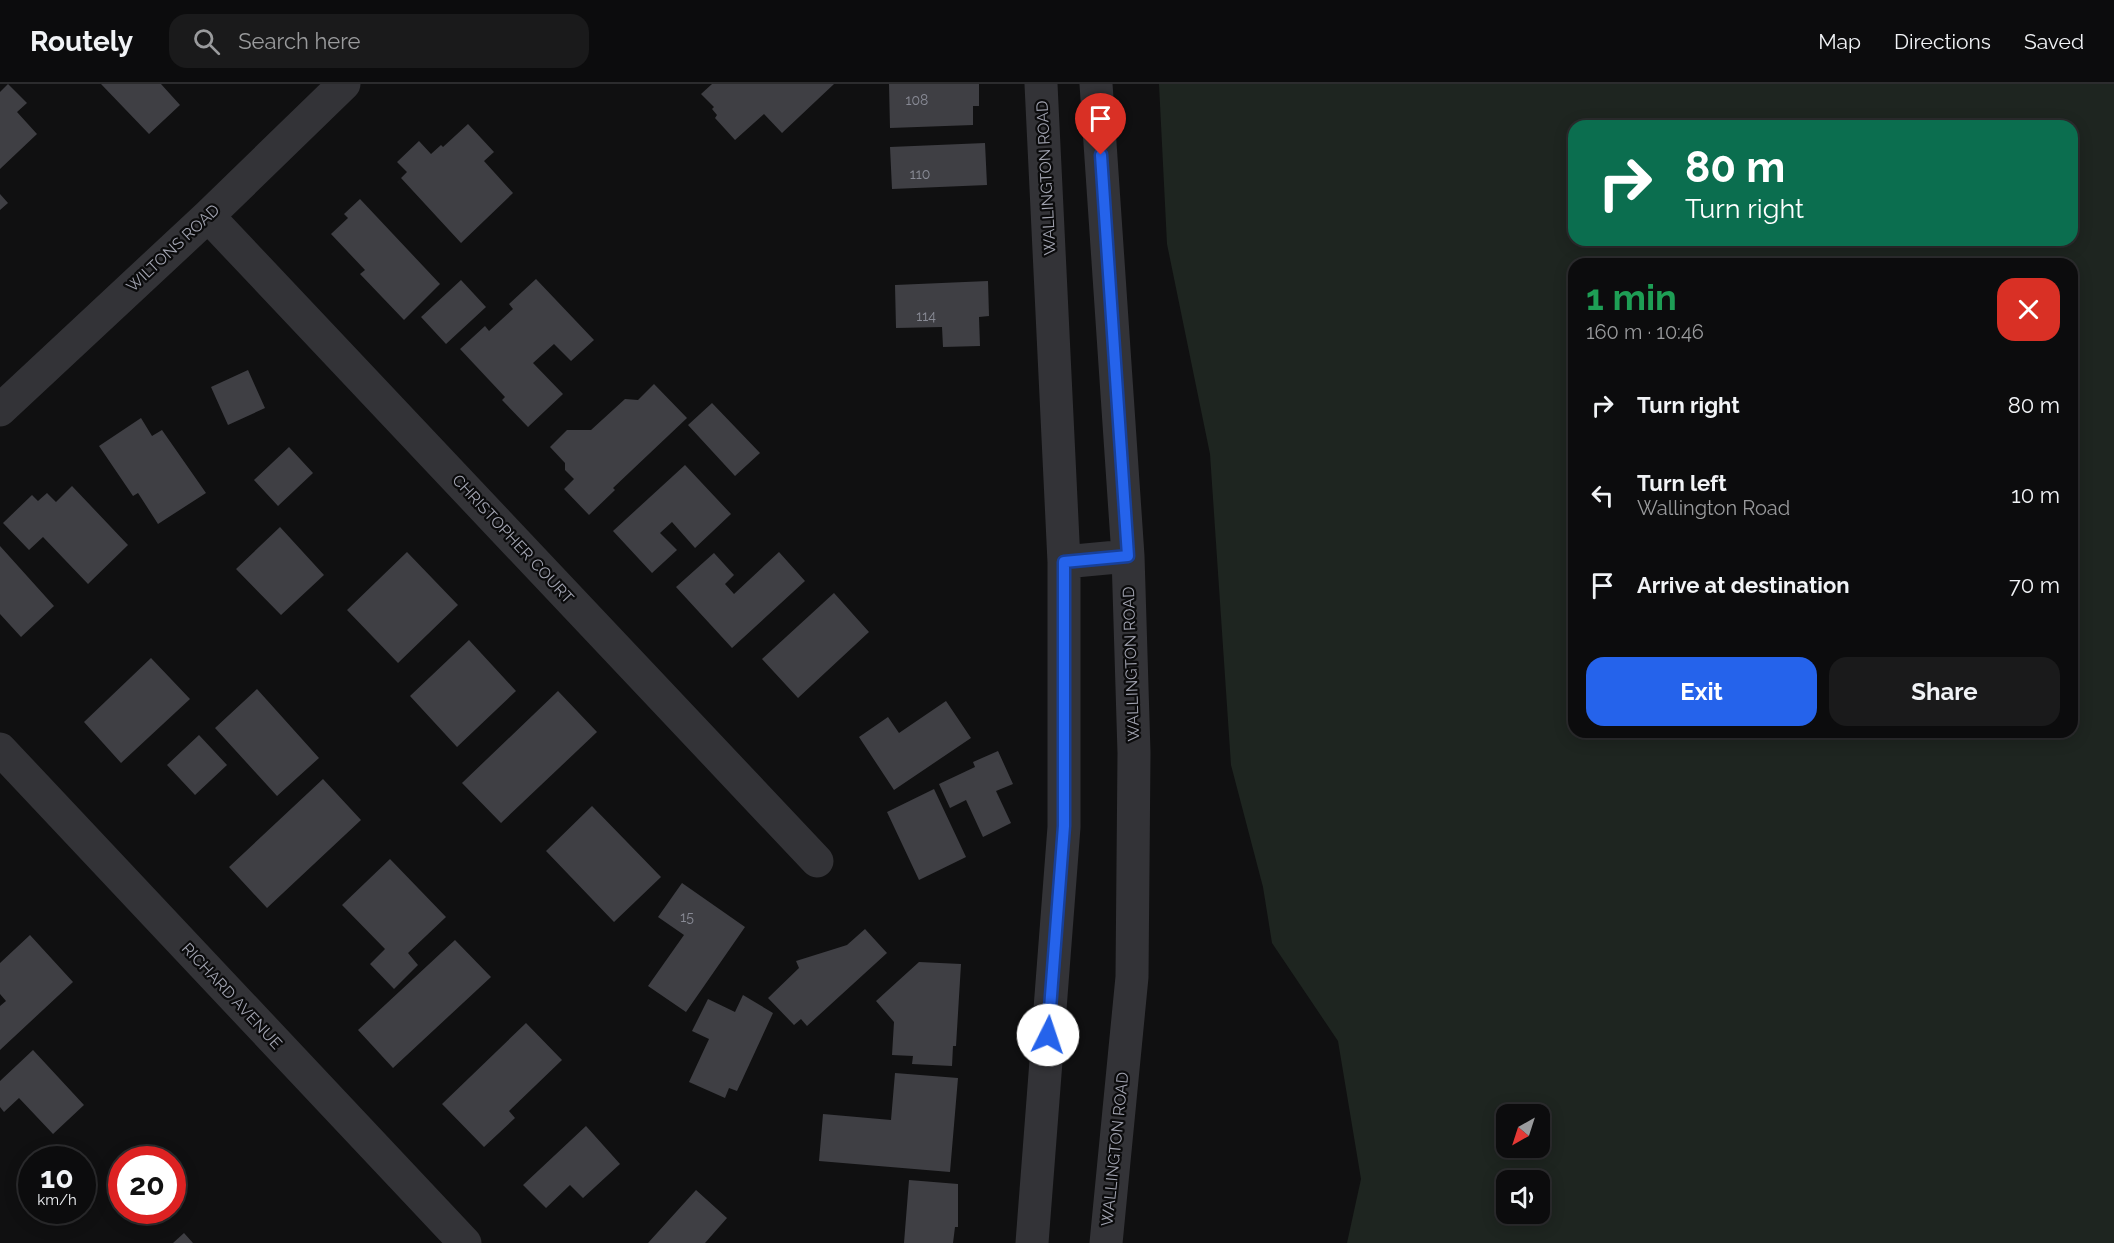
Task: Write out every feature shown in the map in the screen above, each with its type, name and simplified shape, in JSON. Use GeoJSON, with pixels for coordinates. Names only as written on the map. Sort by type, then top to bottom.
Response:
{"type":"FeatureCollection","features":[{"type":"Feature","properties":{"kind":"street","name":"WILTONS ROAD"},"geometry":{"type":"LineString","coordinates":[[0,410],[208,216],[344,84]]}},
{"type":"Feature","properties":{"kind":"street","name":"WALLINGTON ROAD"},"geometry":{"type":"LineString","coordinates":[[1032,1243],[1064,826],[1064,562],[1041,84]]}},
{"type":"Feature","properties":{"kind":"street","name":"WALLINGTON ROAD"},"geometry":{"type":"LineString","coordinates":[[1096,84],[1128,556],[1134,753],[1132,977],[1106,1243]]}},
{"type":"Feature","properties":{"kind":"street","name":"CHRISTOPHER COURT"},"geometry":{"type":"LineString","coordinates":[[208,216],[817,861]]}},
{"type":"Feature","properties":{"kind":"street"},"geometry":{"type":"LineString","coordinates":[[1064,562],[1128,556]]}},
{"type":"Feature","properties":{"kind":"street","name":"RICHARD AVENUE"},"geometry":{"type":"LineString","coordinates":[[0,749],[465,1243]]}},
{"type":"Feature","properties":{"kind":"shaded area"},"geometry":{"type":"Polygon","coordinates":[[[1159,84],[2114,84],[2114,1243],[1347,1243],[1361,1179],[1338,1041],[1272,943],[1263,887],[1231,765],[1210,454],[1167,244],[1159,84]]]}},
{"type":"Feature","properties":{"kind":"building"},"geometry":{"type":"Polygon","coordinates":[[[8,84],[27,103],[17,112],[37,134],[0,169],[0,92],[8,84]]]}},
{"type":"Feature","properties":{"kind":"building"},"geometry":{"type":"Polygon","coordinates":[[[101,84],[161,84],[180,105],[149,134],[101,84]]]}},
{"type":"Feature","properties":{"kind":"building"},"geometry":{"type":"Polygon","coordinates":[[[712,84],[834,84],[782,133],[764,114],[735,140],[715,118],[717,115],[712,109],[714,107],[701,94],[712,84]]]}},
{"type":"Feature","properties":{"kind":"building"},"geometry":{"type":"Polygon","coordinates":[[[889,84],[979,84],[979,106],[973,106],[973,125],[890,128],[889,84]]]}},
{"type":"Feature","properties":{"kind":"building"},"geometry":{"type":"Polygon","coordinates":[[[468,124],[494,152],[484,161],[513,193],[461,243],[401,178],[407,172],[397,162],[419,141],[431,154],[441,145],[443,147],[468,124]]]}},
{"type":"Feature","properties":{"kind":"building"},"geometry":{"type":"Polygon","coordinates":[[[985,143],[987,185],[892,189],[890,147],[985,143]]]}},
{"type":"Feature","properties":{"kind":"building"},"geometry":{"type":"Polygon","coordinates":[[[0,194],[8,203],[0,210],[0,194]]]}},
{"type":"Feature","properties":{"kind":"building"},"geometry":{"type":"Polygon","coordinates":[[[360,199],[440,284],[404,320],[360,274],[365,270],[331,234],[348,218],[344,214],[360,199]]]}},
{"type":"Feature","properties":{"kind":"building"},"geometry":{"type":"Polygon","coordinates":[[[536,279],[594,340],[571,361],[554,344],[533,363],[563,394],[528,427],[502,400],[505,397],[460,349],[485,326],[489,331],[513,309],[509,304],[536,279]]]}},
{"type":"Feature","properties":{"kind":"building"},"geometry":{"type":"Polygon","coordinates":[[[461,280],[486,307],[446,344],[421,317],[461,280]]]}},
{"type":"Feature","properties":{"kind":"building"},"geometry":{"type":"Polygon","coordinates":[[[988,281],[989,316],[979,317],[980,346],[943,347],[942,327],[896,328],[895,285],[988,281]]]}},
{"type":"Feature","properties":{"kind":"building"},"geometry":{"type":"Polygon","coordinates":[[[248,370],[265,408],[228,425],[211,387],[248,370]]]}},
{"type":"Feature","properties":{"kind":"building"},"geometry":{"type":"Polygon","coordinates":[[[654,384],[687,418],[613,488],[615,490],[589,515],[564,489],[574,479],[565,470],[565,463],[550,447],[567,430],[591,430],[625,399],[638,400],[654,384]]]}},
{"type":"Feature","properties":{"kind":"building"},"geometry":{"type":"Polygon","coordinates":[[[712,403],[760,453],[735,476],[688,425],[712,403]]]}},
{"type":"Feature","properties":{"kind":"building"},"geometry":{"type":"Polygon","coordinates":[[[141,418],[152,436],[162,430],[206,493],[158,524],[138,493],[133,496],[99,446],[141,418]]]}},
{"type":"Feature","properties":{"kind":"building"},"geometry":{"type":"Polygon","coordinates":[[[289,447],[313,473],[278,506],[254,480],[289,447]]]}},
{"type":"Feature","properties":{"kind":"building"},"geometry":{"type":"Polygon","coordinates":[[[685,465],[731,514],[695,548],[672,522],[660,533],[677,550],[652,573],[613,531],[685,465]]]}},
{"type":"Feature","properties":{"kind":"building"},"geometry":{"type":"Polygon","coordinates":[[[72,486],[128,545],[88,584],[43,537],[29,550],[3,523],[32,495],[38,501],[47,493],[56,502],[72,486]]]}},
{"type":"Feature","properties":{"kind":"building"},"geometry":{"type":"Polygon","coordinates":[[[280,527],[324,575],[281,615],[236,569],[280,527]]]}},
{"type":"Feature","properties":{"kind":"building"},"geometry":{"type":"Polygon","coordinates":[[[0,546],[54,606],[21,637],[0,614],[0,546]]]}},
{"type":"Feature","properties":{"kind":"building"},"geometry":{"type":"Polygon","coordinates":[[[407,552],[458,605],[398,663],[347,610],[407,552]]]}},
{"type":"Feature","properties":{"kind":"building"},"geometry":{"type":"Polygon","coordinates":[[[779,552],[805,581],[732,648],[676,587],[714,553],[734,575],[725,584],[734,594],[779,552]]]}},
{"type":"Feature","properties":{"kind":"building"},"geometry":{"type":"Polygon","coordinates":[[[834,593],[869,632],[798,698],[762,659],[834,593]]]}},
{"type":"Feature","properties":{"kind":"building"},"geometry":{"type":"Polygon","coordinates":[[[469,640],[516,691],[457,747],[410,696],[469,640]]]}},
{"type":"Feature","properties":{"kind":"building"},"geometry":{"type":"Polygon","coordinates":[[[151,658],[190,699],[121,763],[84,722],[151,658]]]}},
{"type":"Feature","properties":{"kind":"building"},"geometry":{"type":"Polygon","coordinates":[[[257,689],[319,758],[277,796],[215,728],[257,689]]]}},
{"type":"Feature","properties":{"kind":"building"},"geometry":{"type":"Polygon","coordinates":[[[558,691],[597,732],[501,823],[462,783],[558,691]]]}},
{"type":"Feature","properties":{"kind":"building"},"geometry":{"type":"Polygon","coordinates":[[[946,701],[971,738],[894,790],[859,737],[888,717],[899,733],[946,701]]]}},
{"type":"Feature","properties":{"kind":"building"},"geometry":{"type":"Polygon","coordinates":[[[199,735],[227,765],[195,795],[167,765],[199,735]]]}},
{"type":"Feature","properties":{"kind":"building"},"geometry":{"type":"Polygon","coordinates":[[[998,751],[1013,784],[996,791],[1011,823],[983,837],[966,800],[950,808],[939,784],[975,767],[973,762],[998,751]]]}},
{"type":"Feature","properties":{"kind":"building"},"geometry":{"type":"Polygon","coordinates":[[[323,779],[361,820],[267,908],[229,867],[323,779]]]}},
{"type":"Feature","properties":{"kind":"building"},"geometry":{"type":"Polygon","coordinates":[[[934,789],[966,857],[919,880],[887,812],[934,789]]]}},
{"type":"Feature","properties":{"kind":"building"},"geometry":{"type":"Polygon","coordinates":[[[592,806],[661,877],[614,922],[546,851],[592,806]]]}},
{"type":"Feature","properties":{"kind":"building"},"geometry":{"type":"Polygon","coordinates":[[[390,859],[446,917],[408,953],[418,965],[394,989],[370,964],[385,949],[342,905],[390,859]]]}},
{"type":"Feature","properties":{"kind":"building"},"geometry":{"type":"Polygon","coordinates":[[[682,883],[745,927],[686,1012],[648,986],[684,935],[658,917],[682,883]]]}},
{"type":"Feature","properties":{"kind":"building"},"geometry":{"type":"Polygon","coordinates":[[[865,929],[887,953],[807,1026],[801,1019],[794,1025],[768,998],[799,968],[796,961],[847,945],[865,929]]]}},
{"type":"Feature","properties":{"kind":"building"},"geometry":{"type":"Polygon","coordinates":[[[30,935],[73,982],[0,1050],[0,1006],[6,1001],[0,994],[0,963],[30,935]]]}},
{"type":"Feature","properties":{"kind":"building"},"geometry":{"type":"Polygon","coordinates":[[[455,940],[491,977],[393,1068],[358,1030],[455,940]]]}},
{"type":"Feature","properties":{"kind":"building"},"geometry":{"type":"Polygon","coordinates":[[[919,962],[961,964],[956,1046],[953,1046],[952,1066],[912,1064],[913,1056],[892,1055],[894,1022],[876,1001],[919,962]]]}},
{"type":"Feature","properties":{"kind":"building"},"geometry":{"type":"Polygon","coordinates":[[[743,995],[773,1013],[737,1091],[729,1088],[725,1098],[689,1082],[709,1039],[692,1031],[708,999],[735,1012],[743,995]]]}},
{"type":"Feature","properties":{"kind":"building"},"geometry":{"type":"Polygon","coordinates":[[[526,1023],[562,1060],[509,1111],[515,1118],[484,1147],[442,1104],[526,1023]]]}},
{"type":"Feature","properties":{"kind":"building"},"geometry":{"type":"Polygon","coordinates":[[[33,1050],[84,1105],[53,1134],[19,1098],[4,1112],[0,1107],[0,1081],[33,1050]]]}},
{"type":"Feature","properties":{"kind":"building"},"geometry":{"type":"Polygon","coordinates":[[[895,1073],[958,1078],[950,1172],[819,1161],[823,1114],[891,1120],[895,1073]]]}},
{"type":"Feature","properties":{"kind":"building"},"geometry":{"type":"Polygon","coordinates":[[[586,1126],[620,1164],[583,1198],[570,1185],[546,1208],[523,1185],[586,1126]]]}},
{"type":"Feature","properties":{"kind":"building"},"geometry":{"type":"Polygon","coordinates":[[[909,1180],[958,1184],[958,1227],[955,1227],[953,1243],[904,1243],[909,1180]]]}},
{"type":"Feature","properties":{"kind":"building"},"geometry":{"type":"Polygon","coordinates":[[[696,1190],[727,1218],[705,1243],[648,1243],[696,1190]]]}},
{"type":"Feature","properties":{"kind":"building"},"geometry":{"type":"Polygon","coordinates":[[[184,1233],[193,1243],[173,1243],[184,1233]]]}},
{"type":"Feature","properties":{"kind":"route"},"geometry":{"type":"LineString","coordinates":[[1048,1035],[1064,826],[1064,562],[1128,556],[1101,155]]}}]}
